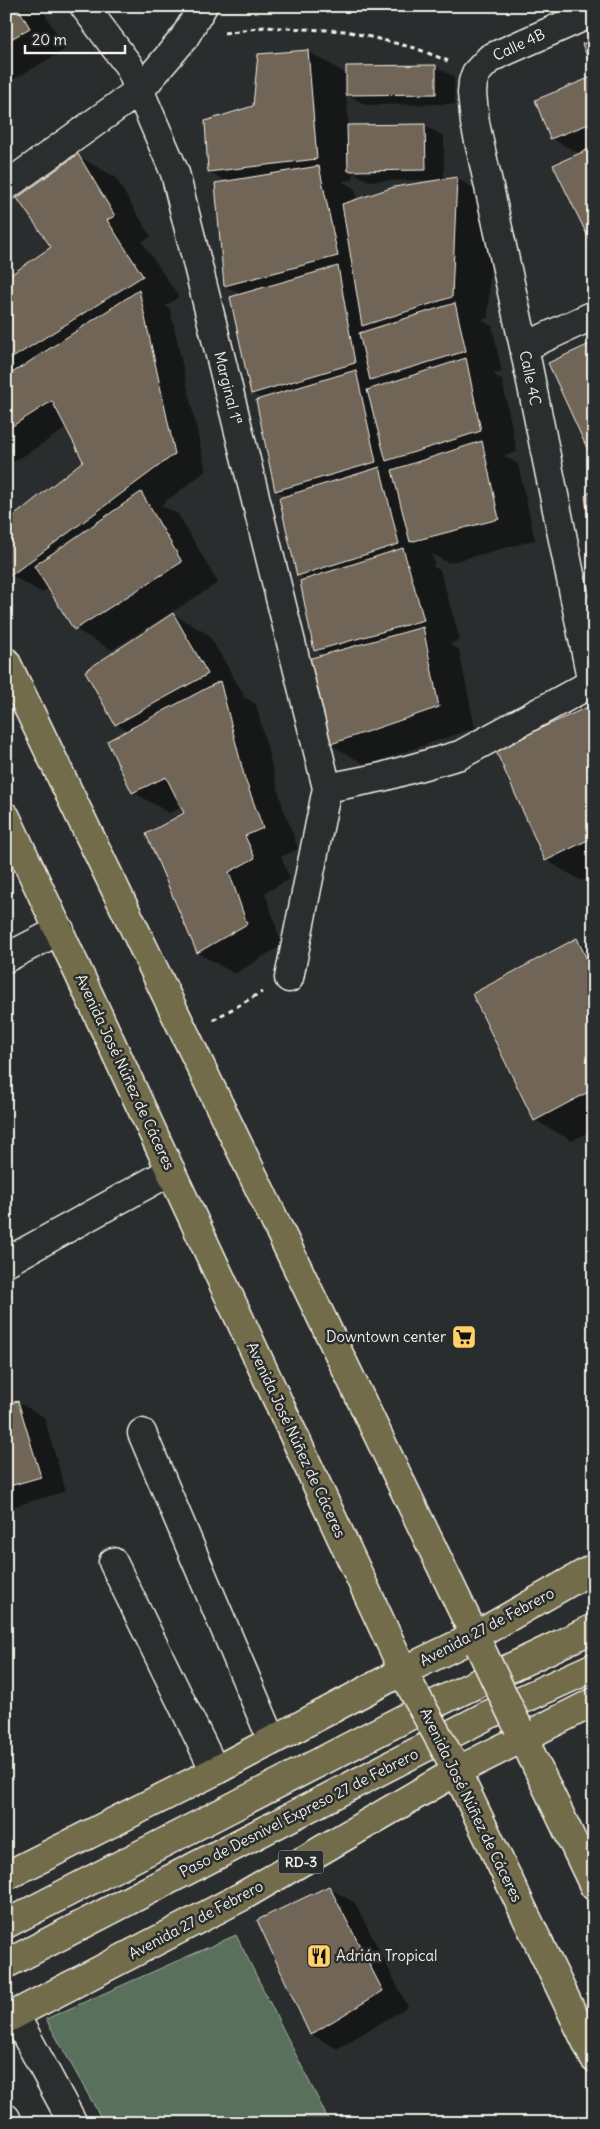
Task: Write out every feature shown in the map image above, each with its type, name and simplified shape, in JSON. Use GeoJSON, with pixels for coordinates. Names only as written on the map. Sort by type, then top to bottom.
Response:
{"type":"FeatureCollection","features":[{"type":"Feature","properties":{"kind":"main road"},"geometry":{"type":"LineString","coordinates":[[6,662],[594,1886]]}},
{"type":"Feature","properties":{"kind":"main road","name":"Avenida José Núñez de Cáceres"},"geometry":{"type":"LineString","coordinates":[[6,817],[407,1678],[453,1765],[594,2058]]}},
{"type":"Feature","properties":{"kind":"main road","name":"Avenida 27 de Febrero"},"geometry":{"type":"LineString","coordinates":[[6,1876],[272,1740],[407,1678],[477,1642],[594,1568]]}},
{"type":"Feature","properties":{"kind":"main road"},"geometry":{"type":"LineString","coordinates":[[6,1924],[409,1716],[594,1628]]}},
{"type":"Feature","properties":{"kind":"main road","name":"Paso de Desnivel Expreso 27 de Febrero"},"geometry":{"type":"LineString","coordinates":[[6,1964],[488,1715],[594,1666]]}},
{"type":"Feature","properties":{"kind":"main road","name":"Avenida 27 de Febrero"},"geometry":{"type":"LineString","coordinates":[[11,2017],[241,1897],[453,1765],[520,1732],[594,1702]]}},
{"type":"Feature","properties":{"kind":"street","name":"Marginal 1ª"},"geometry":{"type":"LineString","coordinates":[[84,6],[128,66],[175,173],[327,788]]}},
{"type":"Feature","properties":{"kind":"street"},"geometry":{"type":"LineString","coordinates":[[6,186],[140,90],[184,38],[203,6]]}},
{"type":"Feature","properties":{"kind":"street","name":"Calle 4B"},"geometry":{"type":"LineString","coordinates":[[476,73],[490,58],[498,53],[594,12]]}},
{"type":"Feature","properties":{"kind":"street","name":"Calle 4C"},"geometry":{"type":"LineString","coordinates":[[476,73],[472,93],[475,123],[524,347],[593,683]]}},
{"type":"Feature","properties":{"kind":"street"},"geometry":{"type":"LineString","coordinates":[[524,347],[594,315]]}},
{"type":"Feature","properties":{"kind":"street"},"geometry":{"type":"LineString","coordinates":[[289,978],[327,788],[382,777],[460,755],[593,683]]}},
{"type":"Feature","properties":{"kind":"street"},"geometry":{"type":"LineString","coordinates":[[6,958],[60,930]]}},
{"type":"Feature","properties":{"kind":"street"},"geometry":{"type":"LineString","coordinates":[[6,1262],[171,1171]]}},
{"type":"Feature","properties":{"kind":"street"},"geometry":{"type":"LineString","coordinates":[[142,1433],[272,1740]]}},
{"type":"Feature","properties":{"kind":"street"},"geometry":{"type":"LineString","coordinates":[[114,1562],[215,1770]]}},
{"type":"Feature","properties":{"kind":"street"},"geometry":{"type":"LineString","coordinates":[[11,2017],[73,2123]]}},
{"type":"Feature","properties":{"kind":"street"},"geometry":{"type":"LineString","coordinates":[[6,2118],[8,2123]]}},
{"type":"Feature","properties":{"kind":"path"},"geometry":{"type":"LineString","coordinates":[[184,38],[264,27],[346,31],[414,48],[476,73]]}},
{"type":"Feature","properties":{"kind":"path"},"geometry":{"type":"LineString","coordinates":[[185,1035],[289,978]]}},
{"type":"Feature","properties":{"kind":"green space"},"geometry":{"type":"Polygon","coordinates":[[[236,1935],[330,2123],[104,2123],[46,2019],[236,1935]]]}},
{"type":"Feature","properties":{"kind":"building"},"geometry":{"type":"Polygon","coordinates":[[[6,6],[17,6],[30,28],[6,42],[6,6]]]}},
{"type":"Feature","properties":{"kind":"building"},"geometry":{"type":"Polygon","coordinates":[[[594,40],[594,73],[582,44],[594,40]]]}},
{"type":"Feature","properties":{"kind":"building"},"geometry":{"type":"Polygon","coordinates":[[[308,50],[317,159],[208,172],[205,121],[253,106],[258,54],[308,50]]]}},
{"type":"Feature","properties":{"kind":"building"},"geometry":{"type":"Polygon","coordinates":[[[436,65],[436,94],[346,95],[346,66],[436,65]]]}},
{"type":"Feature","properties":{"kind":"building"},"geometry":{"type":"Polygon","coordinates":[[[594,76],[594,122],[550,139],[535,100],[594,76]]]}},
{"type":"Feature","properties":{"kind":"building"},"geometry":{"type":"Polygon","coordinates":[[[425,124],[426,170],[348,171],[347,125],[425,124]]]}},
{"type":"Feature","properties":{"kind":"building"},"geometry":{"type":"Polygon","coordinates":[[[594,147],[594,249],[553,165],[594,147]]]}},
{"type":"Feature","properties":{"kind":"building"},"geometry":{"type":"Polygon","coordinates":[[[78,154],[115,216],[107,220],[143,276],[6,362],[6,278],[51,247],[17,198],[78,154]]]}},
{"type":"Feature","properties":{"kind":"building"},"geometry":{"type":"Polygon","coordinates":[[[319,166],[338,256],[224,286],[215,183],[319,166]]]}},
{"type":"Feature","properties":{"kind":"building"},"geometry":{"type":"Polygon","coordinates":[[[457,177],[452,297],[362,326],[342,204],[394,187],[457,177]]]}},
{"type":"Feature","properties":{"kind":"building"},"geometry":{"type":"Polygon","coordinates":[[[338,266],[355,363],[251,394],[230,297],[338,266]]]}},
{"type":"Feature","properties":{"kind":"building"},"geometry":{"type":"Polygon","coordinates":[[[139,290],[175,454],[10,576],[6,570],[6,522],[83,461],[52,401],[6,430],[6,377],[139,290]]]}},
{"type":"Feature","properties":{"kind":"building"},"geometry":{"type":"Polygon","coordinates":[[[455,303],[466,351],[370,380],[359,333],[455,303]]]}},
{"type":"Feature","properties":{"kind":"building"},"geometry":{"type":"Polygon","coordinates":[[[594,342],[594,458],[592,459],[548,363],[594,342]]]}},
{"type":"Feature","properties":{"kind":"building"},"geometry":{"type":"Polygon","coordinates":[[[466,358],[481,431],[386,461],[367,390],[466,358]]]}},
{"type":"Feature","properties":{"kind":"building"},"geometry":{"type":"Polygon","coordinates":[[[356,370],[376,462],[275,491],[256,400],[356,370]]]}},
{"type":"Feature","properties":{"kind":"building"},"geometry":{"type":"Polygon","coordinates":[[[482,441],[499,519],[410,542],[392,470],[482,441]]]}},
{"type":"Feature","properties":{"kind":"building"},"geometry":{"type":"Polygon","coordinates":[[[380,467],[399,544],[297,576],[279,498],[380,467]]]}},
{"type":"Feature","properties":{"kind":"building"},"geometry":{"type":"Polygon","coordinates":[[[594,489],[594,556],[585,496],[594,489]]]}},
{"type":"Feature","properties":{"kind":"building"},"geometry":{"type":"Polygon","coordinates":[[[141,492],[182,562],[74,630],[34,566],[141,492]]]}},
{"type":"Feature","properties":{"kind":"building"},"geometry":{"type":"Polygon","coordinates":[[[403,548],[424,620],[314,651],[300,581],[403,548]]]}},
{"type":"Feature","properties":{"kind":"building"},"geometry":{"type":"Polygon","coordinates":[[[173,613],[208,674],[115,725],[85,671],[173,613]]]}},
{"type":"Feature","properties":{"kind":"building"},"geometry":{"type":"Polygon","coordinates":[[[423,627],[439,707],[328,745],[308,659],[423,627]]]}},
{"type":"Feature","properties":{"kind":"building"},"geometry":{"type":"Polygon","coordinates":[[[220,681],[245,779],[263,828],[245,836],[255,858],[229,872],[247,924],[197,953],[146,834],[184,813],[166,777],[132,793],[107,741],[220,681]]]}},
{"type":"Feature","properties":{"kind":"building"},"geometry":{"type":"Polygon","coordinates":[[[594,704],[594,837],[545,861],[495,749],[594,704]]]}},
{"type":"Feature","properties":{"kind":"building"},"geometry":{"type":"Polygon","coordinates":[[[577,938],[594,974],[594,1089],[534,1121],[472,994],[577,938]]]}},
{"type":"Feature","properties":{"kind":"building"},"geometry":{"type":"Polygon","coordinates":[[[18,1401],[41,1477],[6,1487],[6,1404],[18,1401]]]}},
{"type":"Feature","properties":{"kind":"building","name":"Adrián Tropical"},"geometry":{"type":"Polygon","coordinates":[[[329,1886],[383,1991],[310,2035],[257,1920],[329,1886]]]}},
{"type":"Feature","properties":{"kind":"place","name":"Downtown center"},"geometry":{"type":"Point","coordinates":[464,1337]}},
{"type":"Feature","properties":{"kind":"place","name":"Adrián Tropical"},"geometry":{"type":"Point","coordinates":[319,1956]}}]}
